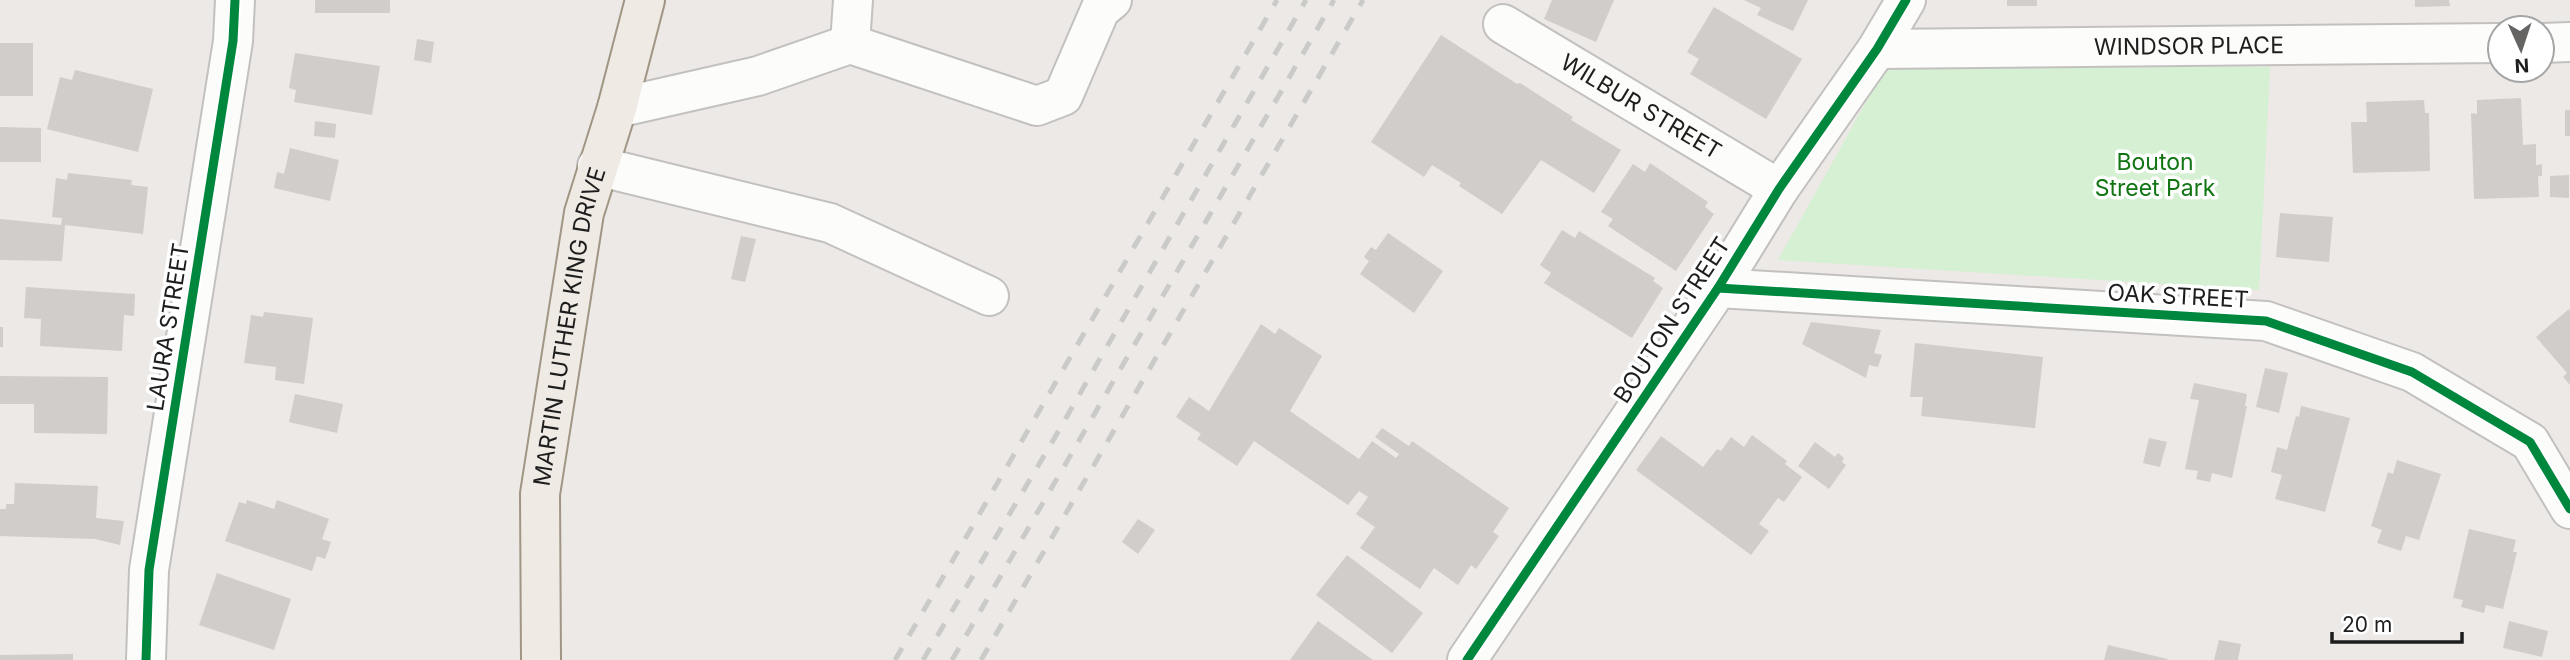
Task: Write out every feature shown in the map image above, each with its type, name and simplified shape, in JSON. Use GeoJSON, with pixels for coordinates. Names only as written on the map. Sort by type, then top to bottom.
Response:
{"type":"FeatureCollection","features":[{"type":"Feature","properties":{"kind":"main road","name":"MARTIN LUTHER KING DRIVE"},"geometry":{"type":"LineString","coordinates":[[541,660],[540,494],[584,214],[617,108],[645,0]]}},
{"type":"Feature","properties":{"kind":"street","name":"LAURA STREET"},"geometry":{"type":"LineString","coordinates":[[146,660],[149,570],[233,41],[234,0]]}},
{"type":"Feature","properties":{"kind":"street"},"geometry":{"type":"LineString","coordinates":[[850,44],[853,0]]}},
{"type":"Feature","properties":{"kind":"street"},"geometry":{"type":"LineString","coordinates":[[617,108],[758,76],[850,44],[1037,106],[1063,96],[1100,10],[1112,0]]}},
{"type":"Feature","properties":{"kind":"street","name":"BOUTON STREET"},"geometry":{"type":"LineString","coordinates":[[1466,660],[1718,288],[1779,189],[1877,49],[1906,0]]}},
{"type":"Feature","properties":{"kind":"street","name":"WILBUR STREET"},"geometry":{"type":"LineString","coordinates":[[1503,24],[1779,189]]}},
{"type":"Feature","properties":{"kind":"street","name":"WINDSOR PLACE"},"geometry":{"type":"LineString","coordinates":[[1877,49],[2486,43]]}},
{"type":"Feature","properties":{"kind":"street"},"geometry":{"type":"LineString","coordinates":[[597,166],[830,223],[989,296]]}},
{"type":"Feature","properties":{"kind":"street","name":"OAK STREET"},"geometry":{"type":"LineString","coordinates":[[1718,288],[2266,321],[2412,372],[2530,442],[2570,509]]}},
{"type":"Feature","properties":{"kind":"green space","name":"Bouton Street Park"},"geometry":{"type":"Polygon","coordinates":[[[2270,67],[2259,290],[1778,260],[1885,68],[2270,67]]]}},
{"type":"Feature","properties":{"kind":"building"},"geometry":{"type":"Polygon","coordinates":[[[315,0],[390,0],[390,13],[315,13],[315,0]]]}},
{"type":"Feature","properties":{"kind":"building"},"geometry":{"type":"Polygon","coordinates":[[[1552,0],[1614,0],[1596,42],[1544,19],[1552,0]]]}},
{"type":"Feature","properties":{"kind":"building"},"geometry":{"type":"Polygon","coordinates":[[[1744,0],[1808,0],[1793,31],[1757,15],[1761,8],[1744,0]]]}},
{"type":"Feature","properties":{"kind":"building"},"geometry":{"type":"Polygon","coordinates":[[[2007,0],[2037,0],[2037,6],[2007,6],[2007,0]]]}},
{"type":"Feature","properties":{"kind":"building"},"geometry":{"type":"Polygon","coordinates":[[[2415,0],[2449,0],[2450,6],[2415,7],[2415,0]]]}},
{"type":"Feature","properties":{"kind":"building"},"geometry":{"type":"Polygon","coordinates":[[[1714,7],[1802,59],[1766,119],[1690,74],[1699,59],[1687,52],[1714,7]]]}},
{"type":"Feature","properties":{"kind":"building"},"geometry":{"type":"Polygon","coordinates":[[[1441,35],[1621,150],[1594,193],[1541,160],[1502,214],[1432,165],[1424,177],[1371,142],[1441,35]]]}},
{"type":"Feature","properties":{"kind":"building"},"geometry":{"type":"Polygon","coordinates":[[[417,39],[434,42],[431,63],[414,60],[417,39]]]}},
{"type":"Feature","properties":{"kind":"building"},"geometry":{"type":"Polygon","coordinates":[[[0,43],[33,43],[33,96],[0,96],[0,43]]]}},
{"type":"Feature","properties":{"kind":"building"},"geometry":{"type":"Polygon","coordinates":[[[295,53],[380,66],[372,115],[294,102],[296,90],[289,88],[295,53]]]}},
{"type":"Feature","properties":{"kind":"building"},"geometry":{"type":"Polygon","coordinates":[[[75,70],[153,89],[138,152],[47,129],[60,77],[72,80],[75,70]]]}},
{"type":"Feature","properties":{"kind":"building"},"geometry":{"type":"Polygon","coordinates":[[[2521,98],[2523,145],[2536,144],[2536,165],[2542,164],[2542,176],[2538,176],[2539,197],[2474,199],[2471,113],[2477,114],[2477,100],[2521,98]]]}},
{"type":"Feature","properties":{"kind":"building"},"geometry":{"type":"Polygon","coordinates":[[[2424,100],[2425,113],[2429,113],[2430,171],[2353,173],[2351,122],[2367,122],[2366,102],[2424,100]]]}},
{"type":"Feature","properties":{"kind":"building"},"geometry":{"type":"Polygon","coordinates":[[[2565,110],[2570,110],[2570,136],[2565,136],[2565,110]]]}},
{"type":"Feature","properties":{"kind":"building"},"geometry":{"type":"Polygon","coordinates":[[[315,121],[336,124],[335,138],[314,136],[315,121]]]}},
{"type":"Feature","properties":{"kind":"building"},"geometry":{"type":"Polygon","coordinates":[[[0,127],[41,128],[41,162],[0,162],[0,127]]]}},
{"type":"Feature","properties":{"kind":"building"},"geometry":{"type":"Polygon","coordinates":[[[290,148],[339,160],[330,201],[274,188],[277,172],[284,174],[290,148]]]}},
{"type":"Feature","properties":{"kind":"building"},"geometry":{"type":"Polygon","coordinates":[[[1650,163],[1708,202],[1705,207],[1714,214],[1676,271],[1608,226],[1613,219],[1601,212],[1633,164],[1645,172],[1650,163]]]}},
{"type":"Feature","properties":{"kind":"building"},"geometry":{"type":"Polygon","coordinates":[[[68,173],[132,180],[131,185],[148,187],[143,234],[65,225],[62,261],[0,260],[0,219],[61,225],[62,218],[52,217],[56,178],[67,180],[68,173]]]}},
{"type":"Feature","properties":{"kind":"building"},"geometry":{"type":"Polygon","coordinates":[[[2569,175],[2569,198],[2550,197],[2550,176],[2569,175]]]}},
{"type":"Feature","properties":{"kind":"building"},"geometry":{"type":"Polygon","coordinates":[[[2280,213],[2333,217],[2329,262],[2276,257],[2280,213]]]}},
{"type":"Feature","properties":{"kind":"building"},"geometry":{"type":"Polygon","coordinates":[[[1562,230],[1575,238],[1579,231],[1655,278],[1653,281],[1663,288],[1632,338],[1544,283],[1551,273],[1540,265],[1562,230]]]}},
{"type":"Feature","properties":{"kind":"building"},"geometry":{"type":"Polygon","coordinates":[[[1388,233],[1443,271],[1414,313],[1360,274],[1369,261],[1364,257],[1371,247],[1376,250],[1388,233]]]}},
{"type":"Feature","properties":{"kind":"building"},"geometry":{"type":"Polygon","coordinates":[[[741,236],[756,239],[745,282],[731,279],[741,236]]]}},
{"type":"Feature","properties":{"kind":"building"},"geometry":{"type":"Polygon","coordinates":[[[26,287],[135,294],[134,316],[124,315],[122,351],[40,346],[41,319],[24,318],[26,287]]]}},
{"type":"Feature","properties":{"kind":"building"},"geometry":{"type":"Polygon","coordinates":[[[2569,309],[2570,385],[2563,377],[2567,373],[2536,337],[2569,309]]]}},
{"type":"Feature","properties":{"kind":"building"},"geometry":{"type":"Polygon","coordinates":[[[264,312],[313,318],[304,384],[275,380],[276,367],[244,363],[251,315],[263,317],[264,312]]]}},
{"type":"Feature","properties":{"kind":"building"},"geometry":{"type":"Polygon","coordinates":[[[1811,322],[1881,330],[1874,353],[1882,355],[1878,367],[1869,365],[1866,378],[1802,344],[1811,322]]]}},
{"type":"Feature","properties":{"kind":"building"},"geometry":{"type":"Polygon","coordinates":[[[1261,324],[1275,334],[1279,328],[1322,356],[1290,411],[1359,459],[1372,441],[1396,458],[1399,454],[1375,437],[1382,428],[1409,446],[1412,441],[1509,508],[1493,532],[1499,536],[1476,569],[1471,565],[1458,585],[1434,568],[1420,589],[1360,548],[1375,527],[1356,514],[1368,497],[1359,491],[1348,505],[1254,441],[1237,466],[1197,439],[1201,434],[1176,417],[1189,397],[1209,411],[1261,324]]]}},
{"type":"Feature","properties":{"kind":"building"},"geometry":{"type":"Polygon","coordinates":[[[0,327],[3,327],[3,347],[0,347],[0,327]]]}},
{"type":"Feature","properties":{"kind":"building"},"geometry":{"type":"Polygon","coordinates":[[[1915,343],[2043,357],[2035,428],[1921,416],[1923,397],[1910,397],[1915,343]]]}},
{"type":"Feature","properties":{"kind":"building"},"geometry":{"type":"Polygon","coordinates":[[[2265,368],[2288,373],[2279,413],[2256,407],[2265,368]]]}},
{"type":"Feature","properties":{"kind":"building"},"geometry":{"type":"Polygon","coordinates":[[[0,376],[108,377],[107,434],[34,433],[34,404],[0,404],[0,376]]]}},
{"type":"Feature","properties":{"kind":"building"},"geometry":{"type":"Polygon","coordinates":[[[2194,383],[2247,394],[2247,406],[2232,478],[2212,473],[2210,482],[2196,479],[2198,471],[2185,469],[2199,400],[2190,399],[2194,383]]]}},
{"type":"Feature","properties":{"kind":"building"},"geometry":{"type":"Polygon","coordinates":[[[295,394],[343,404],[337,433],[289,422],[295,394]]]}},
{"type":"Feature","properties":{"kind":"building"},"geometry":{"type":"Polygon","coordinates":[[[2301,406],[2350,418],[2325,512],[2275,499],[2282,475],[2271,472],[2277,447],[2287,450],[2301,406]]]}},
{"type":"Feature","properties":{"kind":"building"},"geometry":{"type":"Polygon","coordinates":[[[1752,435],[1787,461],[1785,464],[1802,477],[1784,502],[1778,498],[1759,524],[1769,531],[1751,555],[1636,470],[1661,436],[1703,467],[1717,449],[1721,451],[1731,437],[1744,447],[1752,435]]]}},
{"type":"Feature","properties":{"kind":"building"},"geometry":{"type":"Polygon","coordinates":[[[2149,438],[2167,442],[2160,467],[2143,463],[2149,438]]]}},
{"type":"Feature","properties":{"kind":"building"},"geometry":{"type":"Polygon","coordinates":[[[1815,442],[1835,457],[1838,453],[1844,458],[1842,462],[1846,465],[1829,489],[1798,466],[1815,442]]]}},
{"type":"Feature","properties":{"kind":"building"},"geometry":{"type":"Polygon","coordinates":[[[2397,460],[2441,474],[2419,540],[2406,536],[2401,551],[2377,543],[2382,530],[2371,526],[2388,472],[2393,474],[2397,460]]]}},
{"type":"Feature","properties":{"kind":"building"},"geometry":{"type":"Polygon","coordinates":[[[15,483],[98,486],[96,518],[124,521],[120,545],[95,539],[0,536],[0,509],[6,509],[6,504],[14,504],[15,483]]]}},
{"type":"Feature","properties":{"kind":"building"},"geometry":{"type":"Polygon","coordinates":[[[247,500],[274,509],[277,500],[329,519],[322,539],[331,542],[325,559],[317,556],[312,571],[225,541],[239,502],[246,504],[247,500]]]}},
{"type":"Feature","properties":{"kind":"building"},"geometry":{"type":"Polygon","coordinates":[[[1138,519],[1155,530],[1138,554],[1122,542],[1138,519]]]}},
{"type":"Feature","properties":{"kind":"building"},"geometry":{"type":"Polygon","coordinates":[[[2469,529],[2516,540],[2513,552],[2517,552],[2503,609],[2486,605],[2484,613],[2461,607],[2463,600],[2453,598],[2469,529]]]}},
{"type":"Feature","properties":{"kind":"building"},"geometry":{"type":"Polygon","coordinates":[[[1347,555],[1423,613],[1392,653],[1316,595],[1347,555]]]}},
{"type":"Feature","properties":{"kind":"building"},"geometry":{"type":"Polygon","coordinates":[[[217,573],[291,599],[274,650],[199,625],[217,573]]]}},
{"type":"Feature","properties":{"kind":"building"},"geometry":{"type":"Polygon","coordinates":[[[1318,621],[1373,660],[1290,660],[1318,621]]]}},
{"type":"Feature","properties":{"kind":"building"},"geometry":{"type":"Polygon","coordinates":[[[2509,621],[2548,631],[2542,657],[2503,648],[2509,621]]]}},
{"type":"Feature","properties":{"kind":"building"},"geometry":{"type":"Polygon","coordinates":[[[2219,640],[2241,644],[2238,660],[2214,660],[2219,640]]]}},
{"type":"Feature","properties":{"kind":"building"},"geometry":{"type":"Polygon","coordinates":[[[2108,645],[2168,659],[2104,660],[2108,645]]]}},
{"type":"Feature","properties":{"kind":"building"},"geometry":{"type":"Polygon","coordinates":[[[73,654],[73,660],[0,660],[0,655],[73,654]]]}},
{"type":"Feature","properties":{"kind":"railway"},"geometry":{"type":"LineString","coordinates":[[895,660],[1277,0]]}},
{"type":"Feature","properties":{"kind":"railway"},"geometry":{"type":"LineString","coordinates":[[923,660],[1051,444],[1306,0]]}},
{"type":"Feature","properties":{"kind":"railway"},"geometry":{"type":"LineString","coordinates":[[952,660],[1334,0]]}},
{"type":"Feature","properties":{"kind":"railway"},"geometry":{"type":"LineString","coordinates":[[981,660],[1363,0]]}},
{"type":"Feature","properties":{"kind":"cycle path"},"geometry":{"type":"LineString","coordinates":[[146,660],[149,570],[233,41],[235,0]]}},
{"type":"Feature","properties":{"kind":"cycle path"},"geometry":{"type":"LineString","coordinates":[[1467,660],[1718,288],[1779,189],[1877,49],[1906,0]]}},
{"type":"Feature","properties":{"kind":"cycle path"},"geometry":{"type":"LineString","coordinates":[[1718,288],[2266,321],[2412,372],[2530,442],[2570,509]]}}]}
